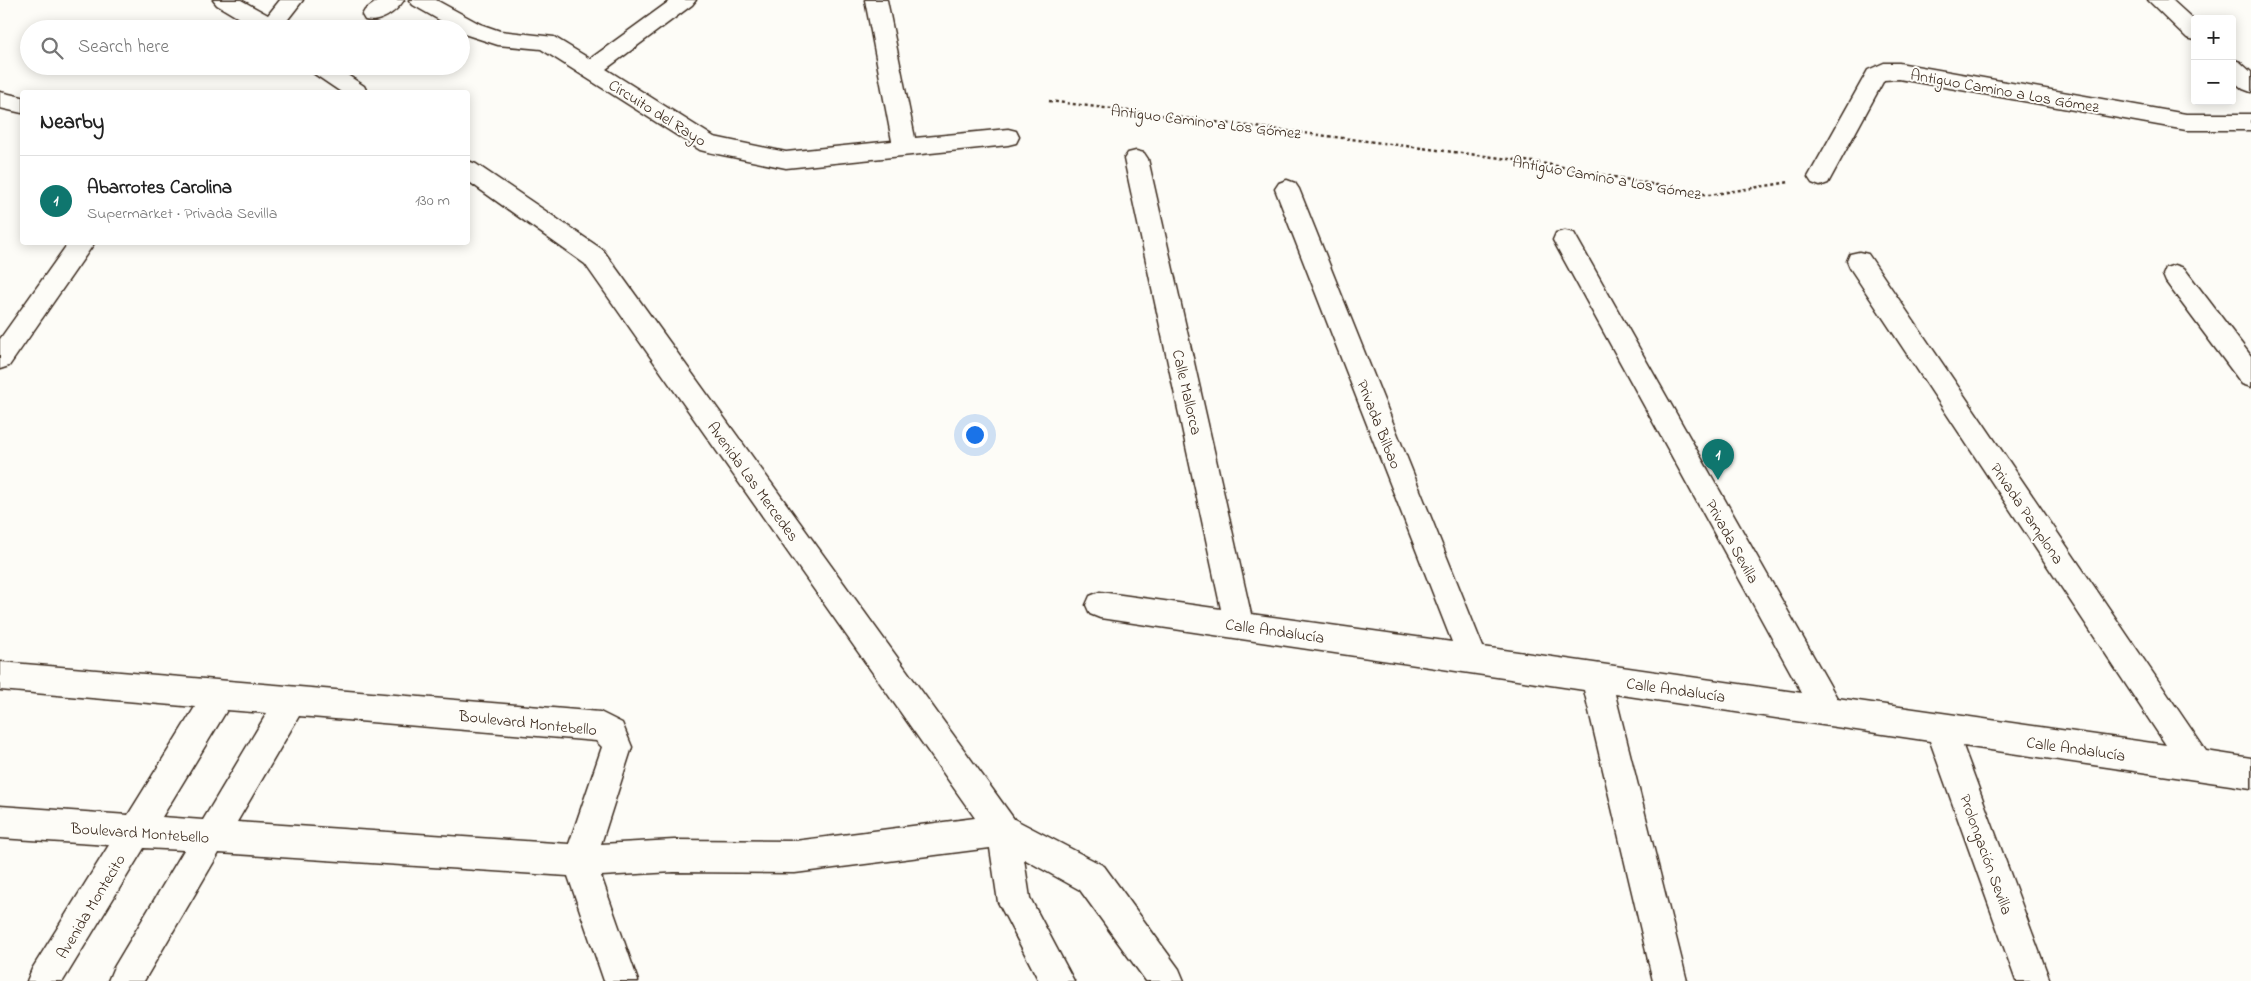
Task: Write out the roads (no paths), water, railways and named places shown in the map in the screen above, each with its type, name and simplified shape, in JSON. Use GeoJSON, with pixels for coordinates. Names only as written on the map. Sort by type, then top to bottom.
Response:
{"type":"FeatureCollection","features":[{"type":"Feature","properties":{"kind":"street"},"geometry":{"type":"LineString","coordinates":[[224,0],[260,20]]}},
{"type":"Feature","properties":{"kind":"street"},"geometry":{"type":"LineString","coordinates":[[277,20],[292,0]]}},
{"type":"Feature","properties":{"kind":"street"},"geometry":{"type":"LineString","coordinates":[[373,15],[393,0]]}},
{"type":"Feature","properties":{"kind":"street","name":"Circuito del Rayo"},"geometry":{"type":"LineString","coordinates":[[420,0],[456,20]]}},
{"type":"Feature","properties":{"kind":"street","name":"Circuito del Rayo"},"geometry":{"type":"LineString","coordinates":[[590,70],[685,0]]}},
{"type":"Feature","properties":{"kind":"street"},"geometry":{"type":"LineString","coordinates":[[876,0],[905,147]]}},
{"type":"Feature","properties":{"kind":"street"},"geometry":{"type":"LineString","coordinates":[[2159,0],[2191,29]]}},
{"type":"Feature","properties":{"kind":"street","name":"Circuito del Rayo"},"geometry":{"type":"LineString","coordinates":[[470,28],[498,38],[546,42],[708,144],[786,160],[1008,137]]}},
{"type":"Feature","properties":{"kind":"street"},"geometry":{"type":"LineString","coordinates":[[2236,70],[2251,84]]}},
{"type":"Feature","properties":{"kind":"street","name":"Antiguo Camino a Los Gómez"},"geometry":{"type":"LineString","coordinates":[[1820,177],[1876,75],[1884,71],[1899,71],[2186,122],[2251,122]]}},
{"type":"Feature","properties":{"kind":"street"},"geometry":{"type":"LineString","coordinates":[[331,75],[353,90]]}},
{"type":"Feature","properties":{"kind":"street"},"geometry":{"type":"LineString","coordinates":[[0,100],[20,105]]}},
{"type":"Feature","properties":{"kind":"street","name":"Calle Mallorca"},"geometry":{"type":"LineString","coordinates":[[1136,159],[1240,624]]}},
{"type":"Feature","properties":{"kind":"street","name":"Avenida Las Mercedes"},"geometry":{"type":"LineString","coordinates":[[470,171],[594,257],[1003,830],[1092,878],[1167,981]]}},
{"type":"Feature","properties":{"kind":"street","name":"Privada Bilbao"},"geometry":{"type":"LineString","coordinates":[[1287,189],[1473,659]]}},
{"type":"Feature","properties":{"kind":"street","name":"Privada Sevilla"},"geometry":{"type":"LineString","coordinates":[[1565,240],[1828,712]]}},
{"type":"Feature","properties":{"kind":"street"},"geometry":{"type":"LineString","coordinates":[[0,360],[81,245]]}},
{"type":"Feature","properties":{"kind":"street","name":"Privada Pamplona"},"geometry":{"type":"LineString","coordinates":[[1859,260],[2197,765]]}},
{"type":"Feature","properties":{"kind":"street"},"geometry":{"type":"LineString","coordinates":[[2175,275],[2251,376]]}},
{"type":"Feature","properties":{"kind":"street","name":"Calle Andalucía"},"geometry":{"type":"LineString","coordinates":[[1100,604],[2251,773]]}},
{"type":"Feature","properties":{"kind":"street","name":"Boulevard Montebello"},"geometry":{"type":"LineString","coordinates":[[0,676],[600,727],[611,733],[617,747],[579,860],[0,822]]}},
{"type":"Feature","properties":{"kind":"street"},"geometry":{"type":"LineString","coordinates":[[1596,677],[1670,981]]}},
{"type":"Feature","properties":{"kind":"street","name":"Avenida Montecito"},"geometry":{"type":"LineString","coordinates":[[44,981],[219,695]]}},
{"type":"Feature","properties":{"kind":"street"},"geometry":{"type":"LineString","coordinates":[[125,981],[291,701]]}},
{"type":"Feature","properties":{"kind":"street","name":"Prolongación Sevilla"},"geometry":{"type":"LineString","coordinates":[[1941,728],[2033,981]]}},
{"type":"Feature","properties":{"kind":"street"},"geometry":{"type":"LineString","coordinates":[[621,981],[579,860],[674,856],[795,857],[1003,830]]}},
{"type":"Feature","properties":{"kind":"street","name":"Avenida Las Mercedes"},"geometry":{"type":"LineString","coordinates":[[1003,830],[1014,902],[1057,981]]}},
{"type":"Feature","properties":{"kind":"place","name":"Abarrotes Carolina"},"geometry":{"type":"Point","coordinates":[1718,480]}}]}
